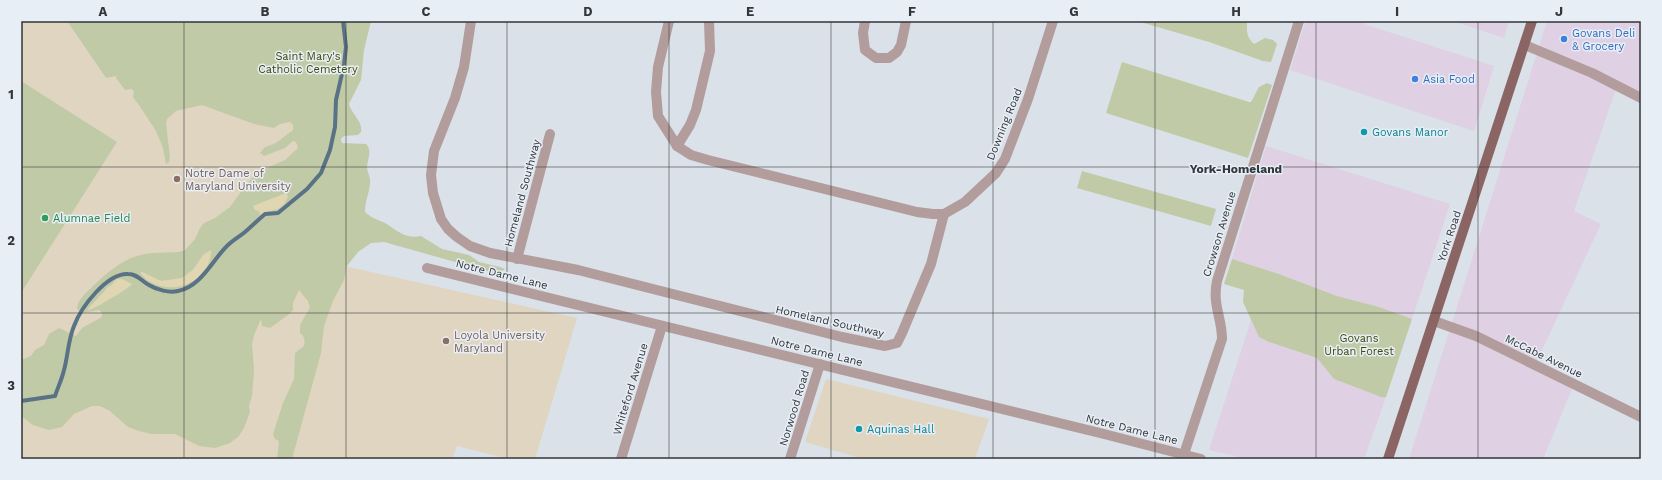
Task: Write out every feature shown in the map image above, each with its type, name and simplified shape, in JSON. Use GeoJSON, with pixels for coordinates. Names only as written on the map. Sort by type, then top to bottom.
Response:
{"type":"FeatureCollection","features":[{"type":"Feature","properties":{"kind":"main road","name":"York Road"},"geometry":{"type":"LineString","coordinates":[[1388,459],[1532,21]]}},
{"type":"Feature","properties":{"kind":"street","name":"Homeland Southway"},"geometry":{"type":"LineString","coordinates":[[471,21],[464,68],[455,98],[434,151],[431,175],[432,193],[441,219],[448,229],[470,246],[490,253],[578,270],[835,336],[885,346],[897,343],[902,333],[931,264],[944,214]]}},
{"type":"Feature","properties":{"kind":"street"},"geometry":{"type":"LineString","coordinates":[[669,21],[658,67],[656,92],[658,116],[677,146],[692,155],[729,166],[917,212],[944,214]]}},
{"type":"Feature","properties":{"kind":"street"},"geometry":{"type":"LineString","coordinates":[[677,146],[690,125],[696,110],[710,51],[709,21]]}},
{"type":"Feature","properties":{"kind":"street"},"geometry":{"type":"LineString","coordinates":[[865,21],[863,37],[865,50],[876,58],[889,58],[897,52],[901,45],[906,21]]}},
{"type":"Feature","properties":{"kind":"street","name":"Downing Road"},"geometry":{"type":"LineString","coordinates":[[944,214],[965,202],[981,188],[996,172],[1005,159],[1028,100],[1053,21]]}},
{"type":"Feature","properties":{"kind":"street","name":"Crowson Avenue"},"geometry":{"type":"LineString","coordinates":[[1184,454],[1222,339],[1222,329],[1214,298],[1217,281],[1299,21]]}},
{"type":"Feature","properties":{"kind":"street"},"geometry":{"type":"LineString","coordinates":[[1525,45],[1592,73],[1641,98]]}},
{"type":"Feature","properties":{"kind":"street","name":"Homeland Southway"},"geometry":{"type":"LineString","coordinates":[[517,259],[550,134]]}},
{"type":"Feature","properties":{"kind":"street","name":"Notre Dame Lane"},"geometry":{"type":"LineString","coordinates":[[427,268],[1201,459]]}},
{"type":"Feature","properties":{"kind":"street","name":"McCabe Avenue"},"geometry":{"type":"LineString","coordinates":[[1434,321],[1476,336],[1641,417]]}},
{"type":"Feature","properties":{"kind":"street","name":"Whiteford Avenue"},"geometry":{"type":"LineString","coordinates":[[622,459],[662,326]]}},
{"type":"Feature","properties":{"kind":"street","name":"Norwood Road"},"geometry":{"type":"LineString","coordinates":[[790,459],[820,364]]}},
{"type":"Feature","properties":{"kind":"shaded area","name":"Notre Dame of Maryland University"},"geometry":{"type":"Polygon","coordinates":[[[21,21],[67,21],[106,78],[123,74],[341,121],[340,265],[577,318],[535,459],[508,459],[457,446],[452,459],[21,459],[21,21]]]}},
{"type":"Feature","properties":{"kind":"shaded area"},"geometry":{"type":"Polygon","coordinates":[[[1306,21],[1355,21],[1494,66],[1474,131],[1290,70],[1306,21]]]}},
{"type":"Feature","properties":{"kind":"shaded area"},"geometry":{"type":"Polygon","coordinates":[[[1453,21],[1509,21],[1504,38],[1453,21]]]}},
{"type":"Feature","properties":{"kind":"shaded area"},"geometry":{"type":"Polygon","coordinates":[[[1547,21],[1641,21],[1641,104],[1616,89],[1574,211],[1601,224],[1535,365],[1574,384],[1543,459],[1409,459],[1547,21]]]}},
{"type":"Feature","properties":{"kind":"shaded area"},"geometry":{"type":"Polygon","coordinates":[[[1266,146],[1450,204],[1412,319],[1379,307],[1337,296],[1279,274],[1232,259],[1266,146]]]}},
{"type":"Feature","properties":{"kind":"shaded area"},"geometry":{"type":"Polygon","coordinates":[[[1251,320],[1259,337],[1269,342],[1317,358],[1334,379],[1381,397],[1386,397],[1364,459],[1248,459],[1209,450],[1251,320]]]}},
{"type":"Feature","properties":{"kind":"shaded area"},"geometry":{"type":"Polygon","coordinates":[[[826,379],[989,419],[975,459],[863,459],[805,442],[826,379]]]}},
{"type":"Feature","properties":{"kind":"green space","name":"Saint Mary's Catholic Cemetery"},"geometry":{"type":"Polygon","coordinates":[[[67,21],[371,21],[364,50],[361,80],[349,104],[359,121],[361,132],[358,135],[344,136],[341,139],[342,143],[366,144],[369,149],[367,168],[370,182],[365,212],[407,236],[421,236],[442,249],[469,255],[479,262],[505,269],[498,274],[384,242],[371,243],[358,252],[347,266],[344,280],[333,301],[324,326],[321,353],[292,459],[277,459],[279,441],[275,439],[273,434],[283,403],[294,379],[295,353],[304,346],[304,339],[300,333],[300,325],[310,307],[308,301],[299,290],[293,303],[293,310],[288,315],[270,328],[262,326],[261,319],[252,344],[254,370],[252,396],[249,406],[250,412],[244,428],[238,437],[230,443],[215,448],[199,446],[175,434],[151,434],[139,431],[128,427],[110,411],[100,406],[92,406],[74,414],[62,427],[49,430],[33,425],[21,416],[21,360],[31,356],[35,350],[44,345],[49,334],[59,328],[76,336],[82,328],[102,317],[102,313],[99,310],[82,313],[77,309],[77,306],[85,294],[110,271],[123,262],[137,256],[149,253],[179,252],[185,250],[195,239],[204,223],[215,218],[230,207],[248,182],[260,171],[285,160],[298,148],[296,142],[293,141],[285,148],[264,156],[260,153],[265,147],[276,143],[293,130],[293,125],[290,122],[280,124],[274,128],[254,124],[202,105],[176,111],[167,119],[166,124],[170,157],[169,162],[166,164],[163,148],[156,131],[133,97],[134,91],[131,89],[125,90],[116,76],[106,78],[67,21]],[[204,254],[193,270],[182,278],[175,280],[161,281],[140,272],[150,282],[161,286],[188,284],[204,254]],[[132,284],[109,286],[87,310],[124,291],[132,284]]]}},
{"type":"Feature","properties":{"kind":"green space"},"geometry":{"type":"Polygon","coordinates":[[[1137,21],[1247,21],[1248,36],[1254,44],[1265,38],[1273,40],[1277,44],[1271,62],[1263,61],[1209,42],[1137,21]]]}},
{"type":"Feature","properties":{"kind":"green space"},"geometry":{"type":"Polygon","coordinates":[[[1122,62],[1249,102],[1251,102],[1259,87],[1267,83],[1272,85],[1248,158],[1106,113],[1122,62]]]}},
{"type":"Feature","properties":{"kind":"green space","name":"Alumnae Field"},"geometry":{"type":"Polygon","coordinates":[[[21,81],[117,142],[21,293],[21,81]]]}},
{"type":"Feature","properties":{"kind":"green space"},"geometry":{"type":"Polygon","coordinates":[[[1082,171],[1216,209],[1211,226],[1077,188],[1082,171]]]}},
{"type":"Feature","properties":{"kind":"green space","name":"Govans Urban Forest"},"geometry":{"type":"Polygon","coordinates":[[[1232,259],[1279,274],[1337,296],[1379,307],[1412,319],[1386,397],[1381,397],[1334,379],[1317,358],[1269,342],[1259,337],[1243,302],[1244,290],[1224,284],[1232,259]]]}},
{"type":"Feature","properties":{"kind":"sand"},"geometry":{"type":"Polygon","coordinates":[[[286,193],[288,196],[286,201],[280,208],[260,215],[259,211],[255,210],[253,206],[286,193]]]}},
{"type":"Feature","properties":{"kind":"sand"},"geometry":{"type":"Polygon","coordinates":[[[211,250],[209,263],[203,273],[194,281],[183,286],[159,286],[149,280],[140,271],[161,281],[182,278],[193,270],[204,254],[211,250]]]}},
{"type":"Feature","properties":{"kind":"sand"},"geometry":{"type":"Polygon","coordinates":[[[117,279],[122,279],[132,284],[100,305],[87,311],[117,279]]]}},
{"type":"Feature","properties":{"kind":"waterway"},"geometry":{"type":"LineString","coordinates":[[21,401],[55,396],[63,373],[70,337],[77,318],[96,292],[104,285],[120,275],[128,274],[134,275],[152,287],[163,291],[174,292],[194,284],[230,243],[265,214],[278,213],[307,189],[321,173],[330,150],[335,127],[336,100],[344,65],[346,47],[343,21]]}},
{"type":"Feature","properties":{"kind":"place","name":"Govans Deli & Grocery"},"geometry":{"type":"Point","coordinates":[1564,39]}},
{"type":"Feature","properties":{"kind":"place","name":"Asia Food"},"geometry":{"type":"Point","coordinates":[1415,79]}},
{"type":"Feature","properties":{"kind":"place","name":"Govans Manor"},"geometry":{"type":"Point","coordinates":[1364,132]}},
{"type":"Feature","properties":{"kind":"place","name":"Notre Dame of Maryland University"},"geometry":{"type":"Point","coordinates":[177,179]}},
{"type":"Feature","properties":{"kind":"place","name":"Alumnae Field"},"geometry":{"type":"Point","coordinates":[45,218]}},
{"type":"Feature","properties":{"kind":"place","name":"Loyola University Maryland"},"geometry":{"type":"Point","coordinates":[446,341]}},
{"type":"Feature","properties":{"kind":"place","name":"Aquinas Hall"},"geometry":{"type":"Point","coordinates":[859,429]}},
{"type":"Feature","properties":{"kind":"district","name":"York-Homeland"},"geometry":{"type":"Point","coordinates":[1236,169]}}]}
